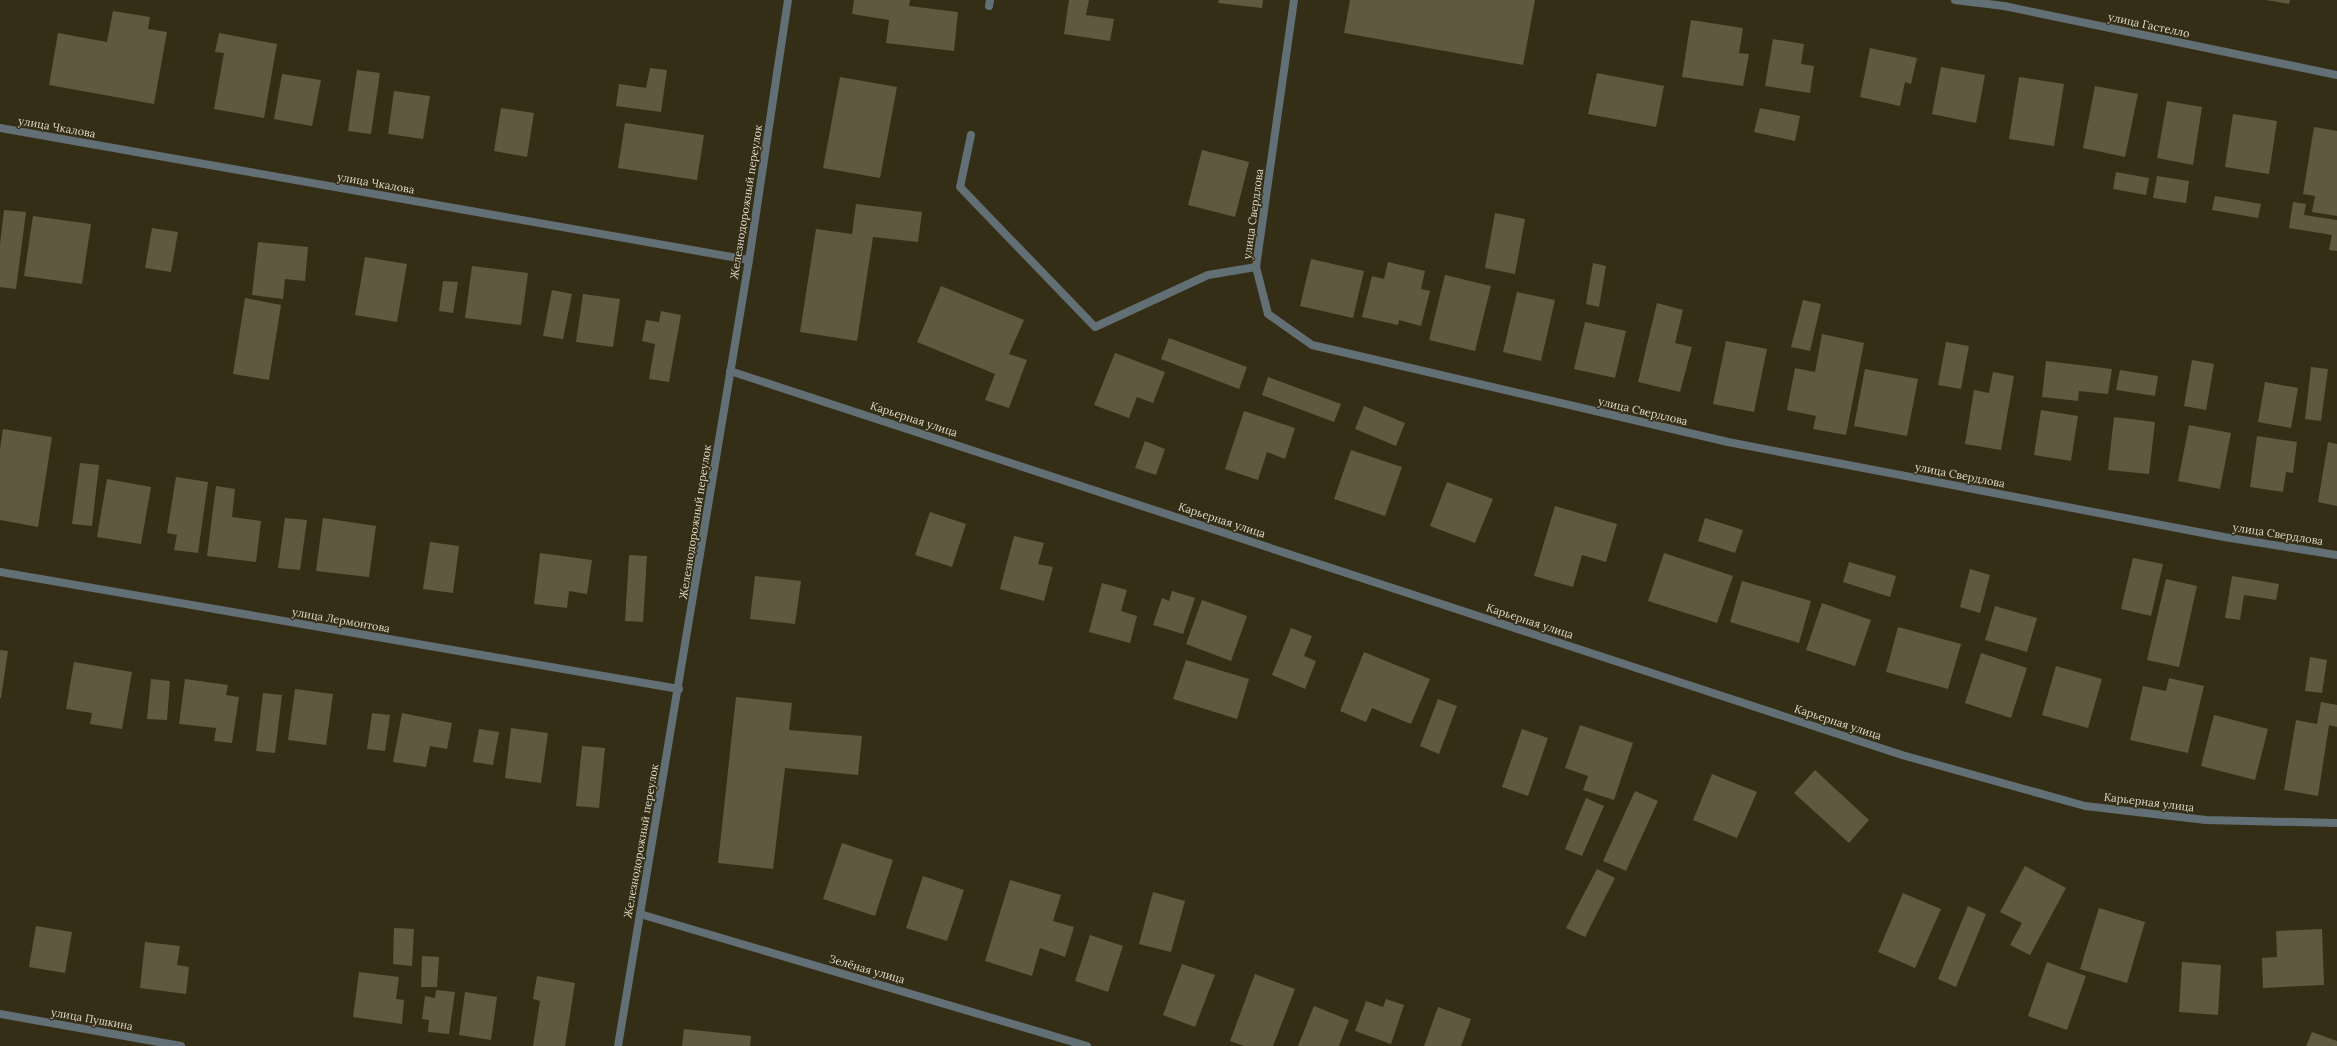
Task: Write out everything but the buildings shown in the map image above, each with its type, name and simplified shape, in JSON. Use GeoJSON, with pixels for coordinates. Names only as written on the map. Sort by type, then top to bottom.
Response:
{"type":"FeatureCollection","features":[{"type":"Feature","properties":{"kind":"street","name":"Железнодорожный переулок"},"geometry":{"type":"LineString","coordinates":[[618,1046],[679,689],[749,260],[788,0]]}},
{"type":"Feature","properties":{"kind":"street","name":"улица Свердлова"},"geometry":{"type":"LineString","coordinates":[[1294,0],[1256,267],[1268,314],[1312,345],[1728,442],[2224,537],[2337,555]]}},
{"type":"Feature","properties":{"kind":"street","name":"улица Гастелло"},"geometry":{"type":"LineString","coordinates":[[1955,0],[2004,6],[2337,75]]}},
{"type":"Feature","properties":{"kind":"street","name":"улица Чкалова"},"geometry":{"type":"LineString","coordinates":[[0,128],[749,260]]}},
{"type":"Feature","properties":{"kind":"street"},"geometry":{"type":"LineString","coordinates":[[971,135],[960,187],[1095,327],[1208,275],[1256,267]]}},
{"type":"Feature","properties":{"kind":"street","name":"Карьерная улица"},"geometry":{"type":"LineString","coordinates":[[730,371],[1902,755],[2085,806],[2206,820],[2337,823]]}},
{"type":"Feature","properties":{"kind":"street","name":"улица Лермонтова"},"geometry":{"type":"LineString","coordinates":[[0,572],[679,689]]}},
{"type":"Feature","properties":{"kind":"street","name":"Зелёная улица"},"geometry":{"type":"LineString","coordinates":[[640,914],[1087,1046]]}},
{"type":"Feature","properties":{"kind":"street","name":"улица Пушкина"},"geometry":{"type":"LineString","coordinates":[[0,1014],[181,1046]]}}]}
